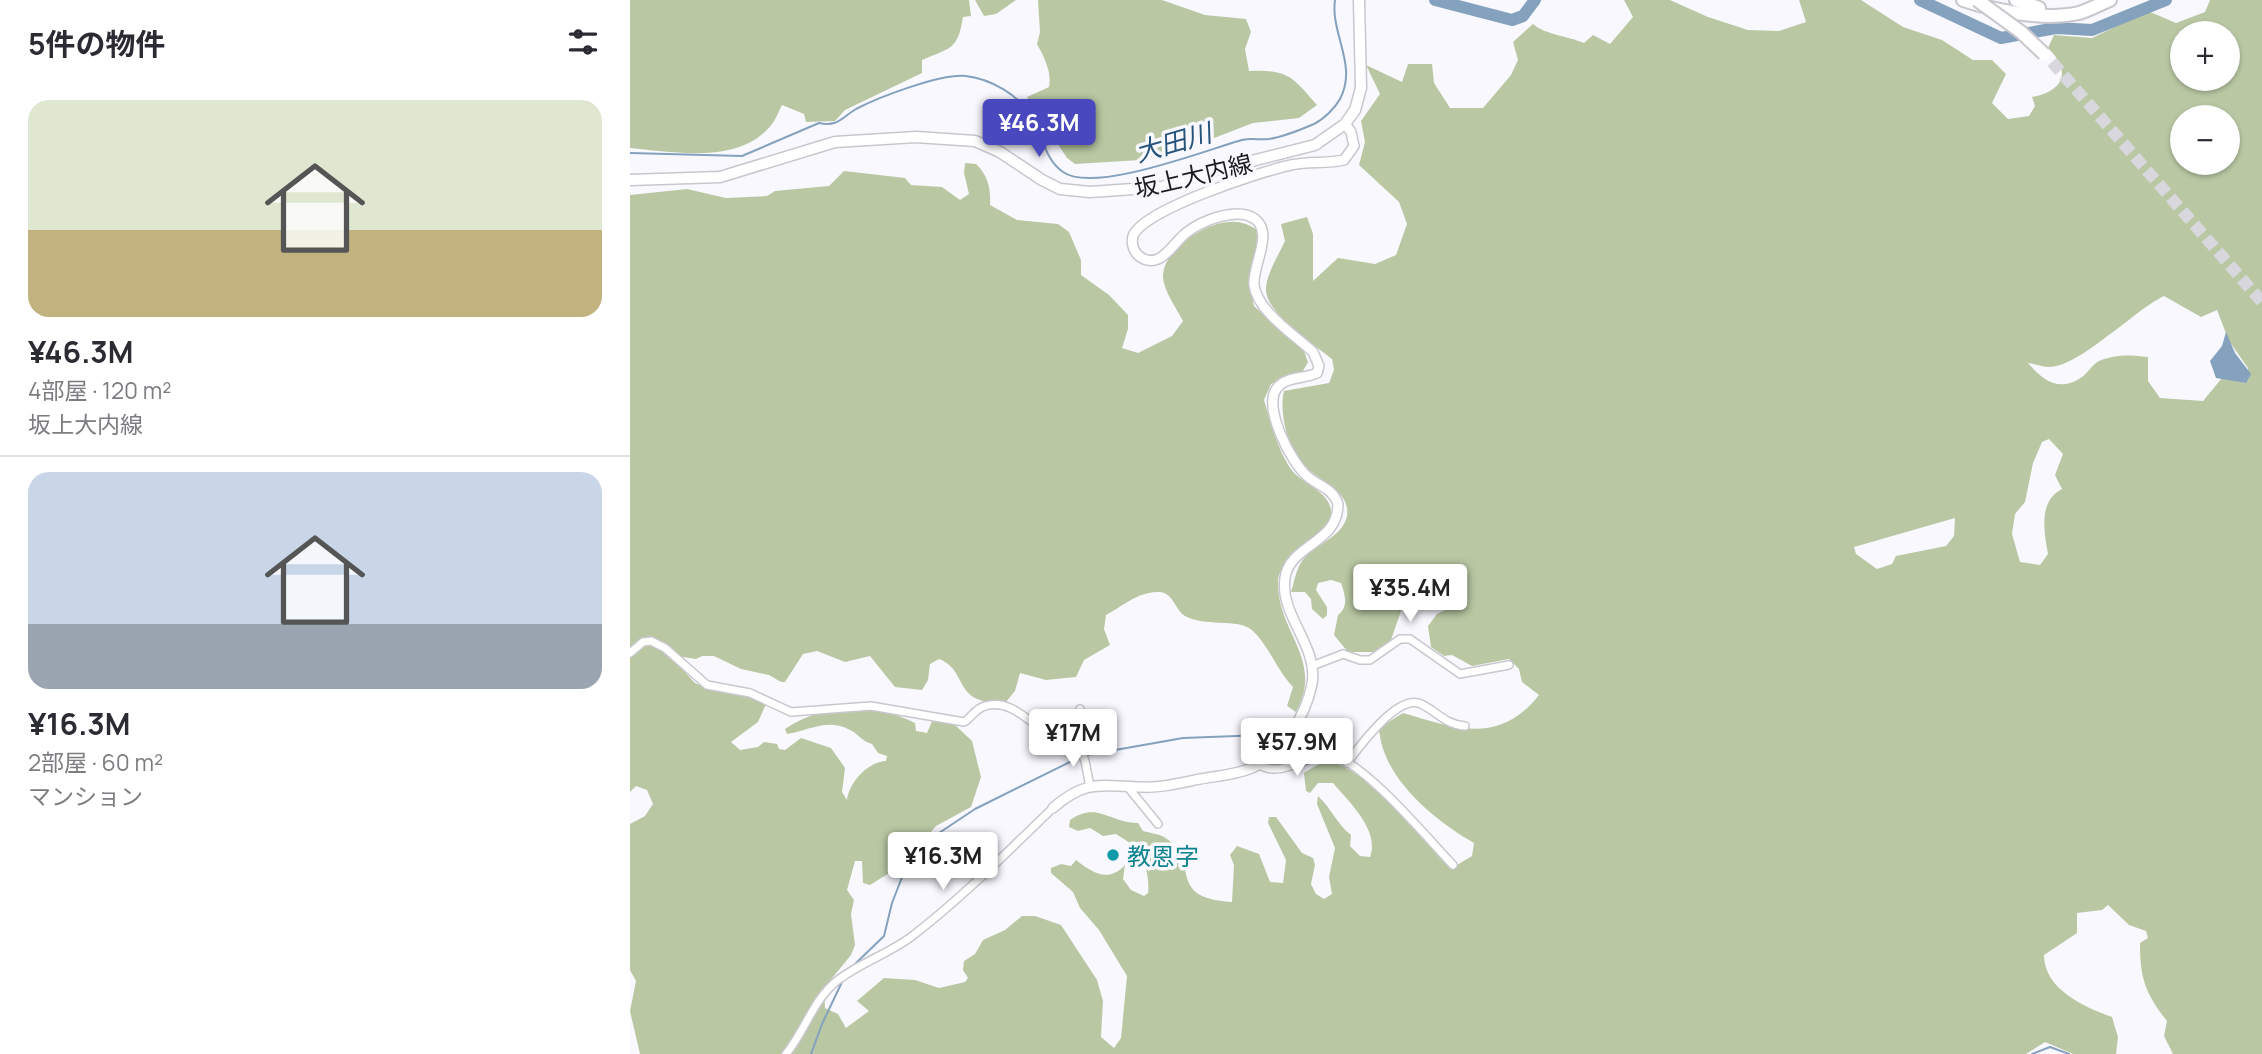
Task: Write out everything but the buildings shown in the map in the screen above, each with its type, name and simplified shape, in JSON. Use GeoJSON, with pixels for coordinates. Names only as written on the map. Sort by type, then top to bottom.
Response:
{"type":"FeatureCollection","features":[{"type":"Feature","properties":{"kind":"highway"},"geometry":{"type":"LineString","coordinates":[[1963,0],[1995,9],[2063,13],[2078,13],[2110,0]]}},
{"type":"Feature","properties":{"kind":"highway"},"geometry":{"type":"LineString","coordinates":[[1977,0],[2021,32],[2048,58]]}},
{"type":"Feature","properties":{"kind":"highway"},"geometry":{"type":"LineString","coordinates":[[2016,0],[2063,13]]}},
{"type":"Feature","properties":{"kind":"main road","name":"坂上大内線"},"geometry":{"type":"LineString","coordinates":[[630,180],[720,177],[835,142],[916,137],[975,141],[1000,152],[1060,189],[1090,192],[1149,189],[1315,145],[1345,124],[1355,110],[1361,88],[1359,1]]}},
{"type":"Feature","properties":{"kind":"street"},"geometry":{"type":"LineString","coordinates":[[786,1054],[802,1033],[821,999],[837,981],[889,953],[914,935],[993,867],[1072,791],[1090,787],[1157,786],[1244,771],[1260,765],[1276,751],[1307,700],[1312,666],[1285,596],[1284,581],[1286,571],[1300,553],[1332,529],[1338,504],[1331,491],[1308,477],[1295,463],[1271,406],[1276,388],[1284,382],[1317,373],[1319,366],[1313,352],[1256,296],[1254,282],[1263,232],[1261,225],[1251,216],[1205,222],[1183,235],[1162,257],[1154,260],[1143,259],[1135,253],[1132,241],[1134,233],[1152,217],[1175,205],[1278,168],[1344,160],[1354,146],[1351,132],[1345,124]]}},
{"type":"Feature","properties":{"kind":"street"},"geometry":{"type":"LineString","coordinates":[[1312,666],[1343,654],[1360,660],[1370,660],[1403,638],[1410,639],[1460,674],[1496,665],[1509,665]]}},
{"type":"Feature","properties":{"kind":"street"},"geometry":{"type":"LineString","coordinates":[[630,653],[643,642],[658,644],[706,685],[750,693],[791,712],[861,705],[964,722],[979,708],[998,705],[1026,718],[1046,734],[1072,745],[1079,744]]}},
{"type":"Feature","properties":{"kind":"street"},"geometry":{"type":"LineString","coordinates":[[1347,763],[1375,726],[1410,702],[1420,703],[1449,724],[1465,726]]}},
{"type":"Feature","properties":{"kind":"street"},"geometry":{"type":"LineString","coordinates":[[1080,709],[1079,744],[1086,761],[1090,787]]}},
{"type":"Feature","properties":{"kind":"street"},"geometry":{"type":"LineString","coordinates":[[1260,765],[1277,768],[1333,756],[1347,763],[1384,794],[1453,865]]}},
{"type":"Feature","properties":{"kind":"street"},"geometry":{"type":"LineString","coordinates":[[1127,786],[1129,793],[1158,824]]}},
{"type":"Feature","properties":{"kind":"green space"},"geometry":{"type":"Polygon","coordinates":[[[630,0],[969,0],[971,16],[963,17],[958,36],[951,46],[922,60],[922,73],[845,110],[835,121],[806,122],[804,114],[782,105],[772,124],[759,137],[743,146],[725,151],[686,153],[630,148],[630,0]]]}},
{"type":"Feature","properties":{"kind":"green space"},"geometry":{"type":"Polygon","coordinates":[[[975,0],[1016,0],[996,14],[984,16],[975,0]]]}},
{"type":"Feature","properties":{"kind":"green space"},"geometry":{"type":"Polygon","coordinates":[[[1038,0],[1162,0],[1205,15],[1246,19],[1251,32],[1245,49],[1249,71],[1281,73],[1289,77],[1317,105],[1299,118],[1253,123],[1209,140],[1141,160],[1075,164],[1067,158],[1027,97],[1049,87],[1050,81],[1045,59],[1037,44],[1040,32],[1038,0]]]}},
{"type":"Feature","properties":{"kind":"green space"},"geometry":{"type":"Polygon","coordinates":[[[1624,0],[1670,0],[1708,17],[1748,30],[1779,31],[1806,22],[1799,0],[1861,0],[1903,27],[1942,40],[1973,60],[1992,60],[2006,74],[1992,103],[2008,119],[2029,116],[2035,106],[2032,97],[2051,90],[2061,79],[2060,65],[2048,48],[2054,35],[2092,38],[2148,11],[2171,21],[2170,91],[2240,91],[2240,21],[2181,21],[2205,12],[2210,0],[2262,0],[2262,1054],[2173,1054],[2164,1036],[2167,1021],[2149,993],[2143,976],[2140,943],[2148,938],[2146,931],[2129,925],[2108,905],[2102,910],[2077,913],[2077,933],[2044,955],[2046,967],[2058,987],[2078,1002],[2112,1017],[2118,1037],[2116,1054],[2073,1054],[2045,1042],[2026,1054],[640,1054],[630,1011],[636,981],[630,970],[630,824],[645,816],[653,804],[647,790],[636,786],[630,792],[630,195],[687,189],[726,198],[767,196],[775,191],[829,186],[844,171],[905,178],[911,185],[942,187],[960,200],[969,194],[964,173],[965,163],[976,164],[988,183],[990,205],[1017,220],[1058,224],[1069,232],[1081,260],[1081,275],[1109,295],[1128,315],[1128,329],[1122,348],[1138,353],[1172,336],[1183,321],[1168,293],[1163,276],[1165,266],[1178,247],[1198,232],[1220,223],[1240,222],[1256,229],[1257,246],[1252,274],[1254,306],[1304,351],[1308,362],[1303,371],[1271,384],[1264,400],[1286,462],[1325,498],[1331,510],[1330,520],[1324,529],[1286,563],[1280,573],[1280,602],[1303,662],[1305,677],[1303,694],[1296,712],[1287,706],[1293,687],[1252,630],[1238,624],[1202,621],[1185,616],[1168,595],[1159,592],[1138,596],[1106,615],[1104,629],[1110,645],[1084,660],[1076,677],[1046,680],[1020,673],[1015,691],[1006,702],[977,699],[969,693],[949,664],[939,659],[930,664],[928,680],[922,690],[895,687],[870,656],[845,662],[817,651],[803,654],[785,682],[781,682],[769,675],[741,669],[714,656],[696,659],[669,655],[695,683],[708,689],[741,693],[766,704],[758,722],[731,742],[740,750],[758,747],[764,742],[777,744],[779,749],[785,750],[801,738],[831,748],[845,768],[842,792],[847,800],[851,787],[860,774],[872,765],[886,761],[887,756],[878,753],[872,744],[840,726],[825,725],[787,734],[785,729],[800,720],[832,710],[865,709],[899,716],[915,723],[916,731],[927,733],[933,719],[955,725],[972,741],[981,777],[971,807],[936,826],[896,872],[891,872],[870,885],[863,883],[862,861],[855,861],[847,890],[854,900],[851,914],[855,945],[851,955],[824,988],[825,1008],[838,1014],[846,1028],[869,1011],[857,1001],[884,978],[915,980],[939,988],[965,982],[968,978],[963,970],[964,961],[975,954],[983,940],[1005,930],[1022,916],[1035,916],[1061,925],[1097,980],[1103,1001],[1101,1037],[1114,1048],[1121,1038],[1127,976],[1099,930],[1080,908],[1073,892],[1051,873],[1051,868],[1061,864],[1071,866],[1076,860],[1094,872],[1107,875],[1125,865],[1123,879],[1131,890],[1144,896],[1148,893],[1148,879],[1133,845],[1116,834],[1103,836],[1090,828],[1078,831],[1069,827],[1070,820],[1088,812],[1138,823],[1143,831],[1164,837],[1175,846],[1181,856],[1190,886],[1198,893],[1211,899],[1232,902],[1234,865],[1230,855],[1237,846],[1259,854],[1270,882],[1283,883],[1286,860],[1268,823],[1269,817],[1276,817],[1302,853],[1313,858],[1315,865],[1311,884],[1316,894],[1324,899],[1332,894],[1329,877],[1335,848],[1317,804],[1318,796],[1351,835],[1350,846],[1360,856],[1370,857],[1372,847],[1371,837],[1361,817],[1333,783],[1318,783],[1310,793],[1306,791],[1304,773],[1330,762],[1348,769],[1380,793],[1452,868],[1472,856],[1474,843],[1427,810],[1400,780],[1389,764],[1379,728],[1403,713],[1458,727],[1492,727],[1524,711],[1539,695],[1522,682],[1519,669],[1509,659],[1472,666],[1452,655],[1444,656],[1431,647],[1428,626],[1437,614],[1445,610],[1441,603],[1404,602],[1390,643],[1377,652],[1348,652],[1334,635],[1338,615],[1345,604],[1341,583],[1331,580],[1318,583],[1316,590],[1327,607],[1327,615],[1323,619],[1312,609],[1311,599],[1305,592],[1291,592],[1302,561],[1341,528],[1347,512],[1340,494],[1306,468],[1295,455],[1283,418],[1284,391],[1329,383],[1334,370],[1332,359],[1281,317],[1267,297],[1267,281],[1285,241],[1281,224],[1307,217],[1313,234],[1313,281],[1338,258],[1375,264],[1396,255],[1407,224],[1399,202],[1359,165],[1365,142],[1361,121],[1380,94],[1366,65],[1402,82],[1408,64],[1432,64],[1434,83],[1450,108],[1483,108],[1511,75],[1518,60],[1513,42],[1533,24],[1544,31],[1584,43],[1593,35],[1610,44],[1633,17],[1624,0]],[[2164,296],[2091,348],[2061,365],[2049,367],[2028,363],[2044,379],[2064,384],[2079,379],[2096,363],[2111,357],[2148,357],[2148,381],[2160,398],[2203,401],[2222,378],[2246,383],[2248,368],[2229,341],[2217,310],[2201,317],[2164,296]],[[2049,439],[2042,442],[2033,463],[2025,502],[2015,514],[2012,534],[2020,562],[2040,565],[2048,554],[2044,527],[2046,509],[2054,494],[2062,489],[2055,475],[2063,454],[2049,439]],[[1955,518],[1854,547],[1856,554],[1877,569],[1892,564],[1896,556],[1946,546],[1954,536],[1955,518]]]}},
{"type":"Feature","properties":{"kind":"water"},"geometry":{"type":"Polygon","coordinates":[[[2226,332],[2235,353],[2251,374],[2246,383],[2216,378],[2210,361],[2222,346],[2226,332]]]}},
{"type":"Feature","properties":{"kind":"waterway","name":"大田川"},"geometry":{"type":"LineString","coordinates":[[630,153],[742,156],[819,123],[835,123],[856,109],[895,92],[942,78],[966,76],[994,84],[1020,102],[1036,124],[1048,154],[1063,172],[1078,177],[1099,178],[1124,174],[1242,140],[1280,137],[1314,124],[1325,116],[1340,99],[1345,86],[1345,61],[1336,25],[1335,0]]}},
{"type":"Feature","properties":{"kind":"waterway"},"geometry":{"type":"LineString","coordinates":[[1435,0],[1512,20],[1523,16],[1535,0]]}},
{"type":"Feature","properties":{"kind":"waterway"},"geometry":{"type":"LineString","coordinates":[[1920,0],[2001,38],[2056,28],[2092,30],[2166,0]]}},
{"type":"Feature","properties":{"kind":"waterway"},"geometry":{"type":"LineString","coordinates":[[1087,755],[1183,738],[1263,735]]}},
{"type":"Feature","properties":{"kind":"waterway"},"geometry":{"type":"LineString","coordinates":[[854,965],[884,936],[892,903],[906,867],[933,837],[975,809],[1078,758]]}},
{"type":"Feature","properties":{"kind":"waterway"},"geometry":{"type":"LineString","coordinates":[[811,1054],[842,982]]}},
{"type":"Feature","properties":{"kind":"waterway"},"geometry":{"type":"LineString","coordinates":[[2032,1054],[2050,1047],[2069,1054]]}},
{"type":"Feature","properties":{"kind":"tunnel"},"geometry":{"type":"LineString","coordinates":[[2052,62],[2262,302]]}},
{"type":"Feature","properties":{"kind":"place","name":"教恩字"},"geometry":{"type":"Point","coordinates":[1113,855]}}]}
